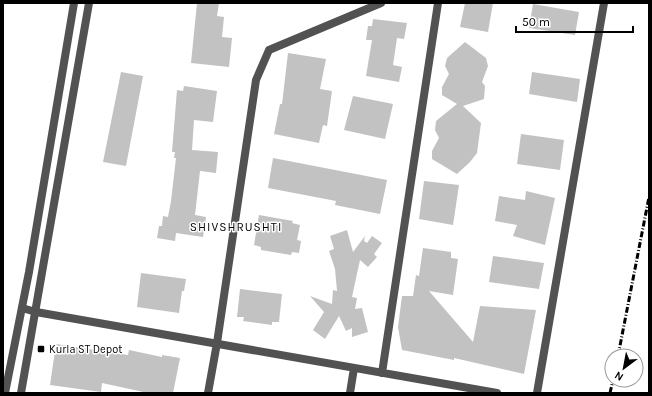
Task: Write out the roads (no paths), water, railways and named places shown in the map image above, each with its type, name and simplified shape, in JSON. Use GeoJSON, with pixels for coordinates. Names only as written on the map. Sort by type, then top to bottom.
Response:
{"type":"FeatureCollection","features":[{"type":"Feature","properties":{"kind":"street"},"geometry":{"type":"LineString","coordinates":[[5,393],[29,272],[74,3]]}},
{"type":"Feature","properties":{"kind":"street"},"geometry":{"type":"LineString","coordinates":[[21,393],[89,3]]}},
{"type":"Feature","properties":{"kind":"street"},"geometry":{"type":"LineString","coordinates":[[208,393],[217,344],[256,80],[269,50],[381,3]]}},
{"type":"Feature","properties":{"kind":"street"},"geometry":{"type":"LineString","coordinates":[[382,373],[438,3]]}},
{"type":"Feature","properties":{"kind":"street"},"geometry":{"type":"LineString","coordinates":[[537,393],[604,3]]}},
{"type":"Feature","properties":{"kind":"street"},"geometry":{"type":"LineString","coordinates":[[22,308],[36,312],[497,393]]}},
{"type":"Feature","properties":{"kind":"street"},"geometry":{"type":"LineString","coordinates":[[350,393],[354,368]]}},
{"type":"Feature","properties":{"kind":"railway"},"geometry":{"type":"LineString","coordinates":[[620,348],[649,197]]}},
{"type":"Feature","properties":{"kind":"railway"},"geometry":{"type":"LineString","coordinates":[[610,393],[611,388]]}},
{"type":"Feature","properties":{"kind":"place","name":"Kurla ST Depot"},"geometry":{"type":"Point","coordinates":[41,349]}},
{"type":"Feature","properties":{"kind":"district","name":"SHIVSHRUSHTI"},"geometry":{"type":"Point","coordinates":[236,227]}}]}
